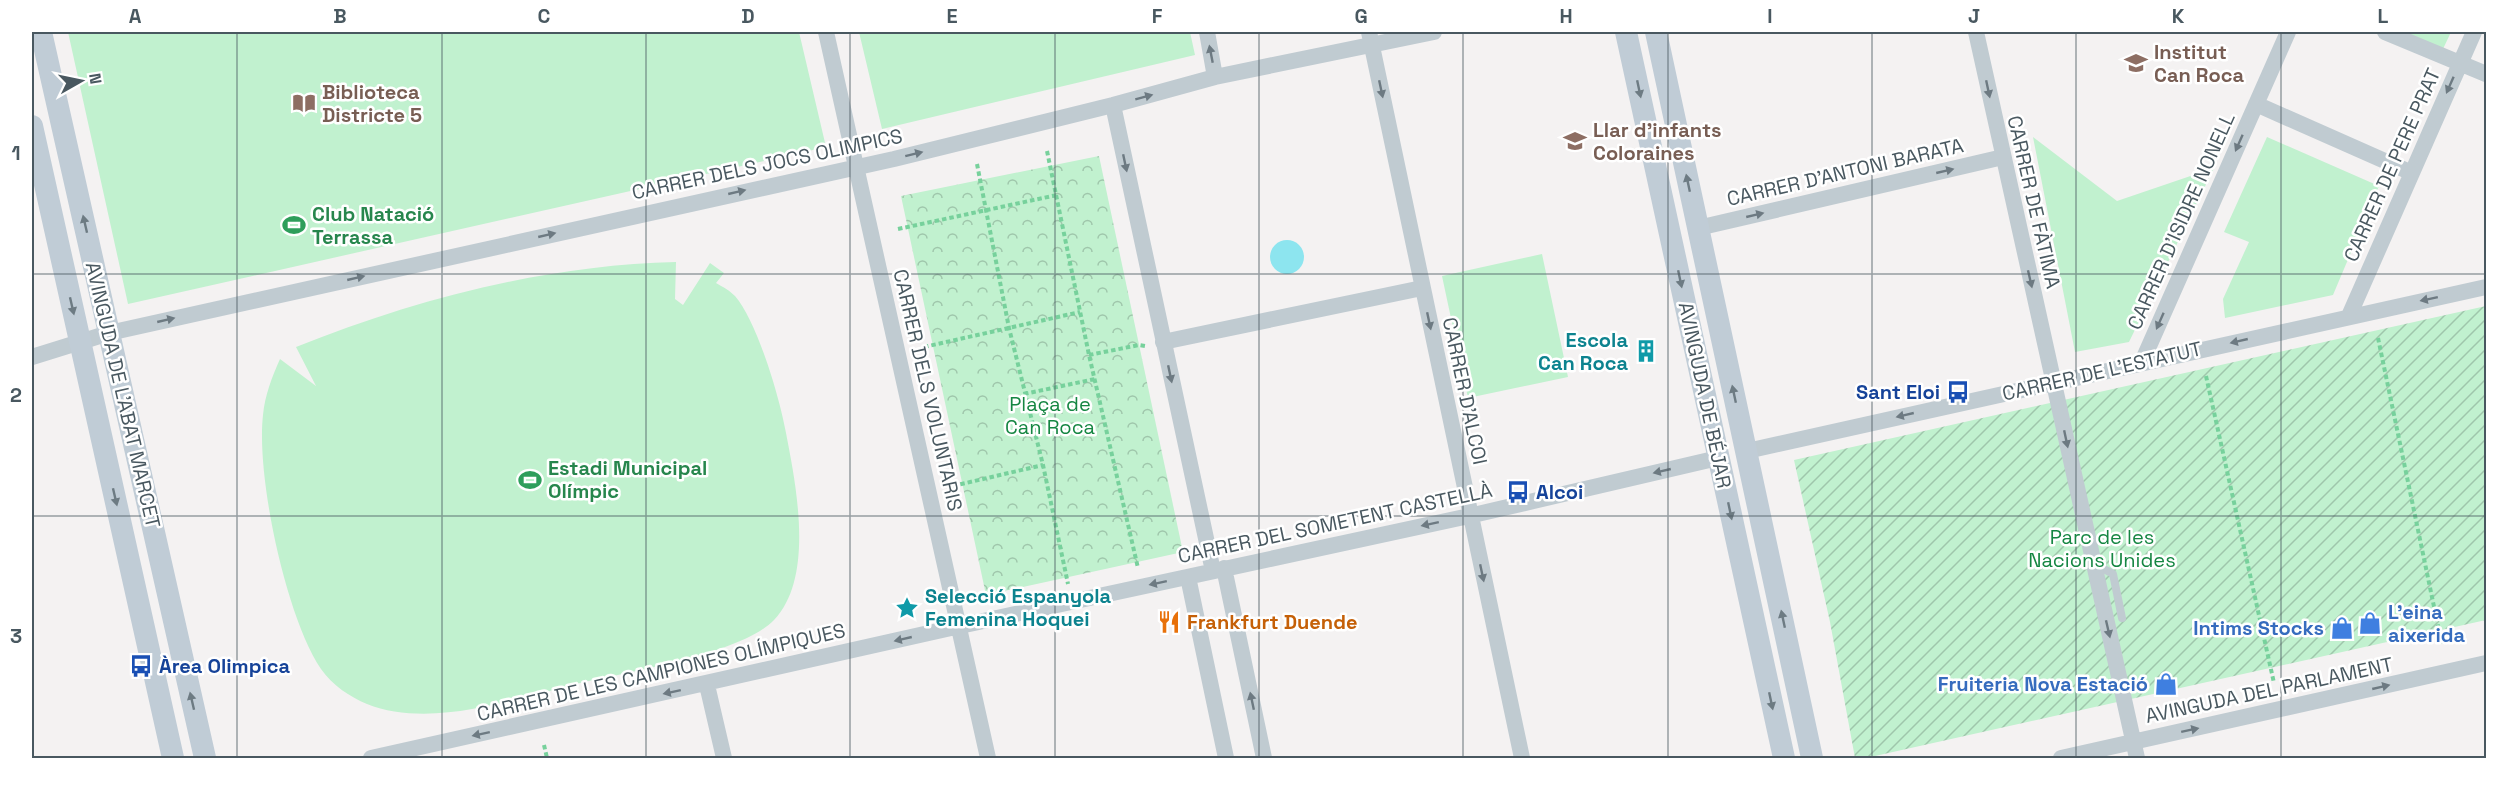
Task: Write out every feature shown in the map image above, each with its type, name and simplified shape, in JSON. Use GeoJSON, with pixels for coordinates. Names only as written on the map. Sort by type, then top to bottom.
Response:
{"type":"FeatureCollection","features":[{"type":"Feature","properties":{"kind":"main road","name":"AVINGUDA DE L'ABAT MARCET"},"geometry":{"type":"LineString","coordinates":[[41,32],[205,759]]}},
{"type":"Feature","properties":{"kind":"main road","name":"AVINGUDA DE BÉJAR"},"geometry":{"type":"LineString","coordinates":[[1626,32],[1784,759]]}},
{"type":"Feature","properties":{"kind":"main road","name":"AVINGUDA DE BÉJAR"},"geometry":{"type":"LineString","coordinates":[[1656,32],[1812,759]]}},
{"type":"Feature","properties":{"kind":"main road","name":"AVINGUDA DE L'ABAT MARCET"},"geometry":{"type":"LineString","coordinates":[[32,126],[173,759]]}},
{"type":"Feature","properties":{"kind":"main road","name":"CARRER DE L'ESTATUT"},"geometry":{"type":"LineString","coordinates":[[1719,458],[1747,451]]}},
{"type":"Feature","properties":{"kind":"street","name":"CARRER DELS VOLUNTARIS"},"geometry":{"type":"LineString","coordinates":[[826,32],[988,759]]}},
{"type":"Feature","properties":{"kind":"street"},"geometry":{"type":"LineString","coordinates":[[1206,32],[1215,77]]}},
{"type":"Feature","properties":{"kind":"street","name":"CARRER DELS JOCS OLIMPICS"},"geometry":{"type":"LineString","coordinates":[[32,357],[109,333],[857,165],[894,159],[1371,39],[1434,32]]}},
{"type":"Feature","properties":{"kind":"street","name":"CARRER DE FÀTIMA"},"geometry":{"type":"LineString","coordinates":[[1976,32],[2137,759]]}},
{"type":"Feature","properties":{"kind":"street","name":"CARRER D'ISIDRE NONELL"},"geometry":{"type":"LineString","coordinates":[[2142,362],[2288,32]]}},
{"type":"Feature","properties":{"kind":"street"},"geometry":{"type":"LineString","coordinates":[[2385,32],[2487,74]]}},
{"type":"Feature","properties":{"kind":"street","name":"CARRER DE PERE PRAT"},"geometry":{"type":"LineString","coordinates":[[2349,316],[2474,32]]}},
{"type":"Feature","properties":{"kind":"street","name":"CARRER D'ALCOI"},"geometry":{"type":"LineString","coordinates":[[1371,39],[1469,516],[1522,759]]}},
{"type":"Feature","properties":{"kind":"street"},"geometry":{"type":"LineString","coordinates":[[2256,104],[2412,173]]}},
{"type":"Feature","properties":{"kind":"street"},"geometry":{"type":"LineString","coordinates":[[1113,105],[1163,342],[1264,759]]}},
{"type":"Feature","properties":{"kind":"street","name":"CARRER D'ANTONI BARATA"},"geometry":{"type":"LineString","coordinates":[[1698,228],[2002,157]]}},
{"type":"Feature","properties":{"kind":"street","name":"CARRER DE L'ESTATUT"},"geometry":{"type":"LineString","coordinates":[[1747,451],[2487,287]]}},
{"type":"Feature","properties":{"kind":"street"},"geometry":{"type":"LineString","coordinates":[[1163,342],[1422,288]]}},
{"type":"Feature","properties":{"kind":"street","name":"CARRER DEL SOMETENT CASTELLÀ"},"geometry":{"type":"LineString","coordinates":[[960,626],[1469,516],[1719,458]]}},
{"type":"Feature","properties":{"kind":"street"},"geometry":{"type":"LineString","coordinates":[[1188,577],[1226,759]]}},
{"type":"Feature","properties":{"kind":"street","name":"CARRER DE LES CAMPIONES OLÍMPIQUES"},"geometry":{"type":"LineString","coordinates":[[371,759],[707,685],[960,626]]}},
{"type":"Feature","properties":{"kind":"street","name":"AVINGUDA DEL PARLAMENT"},"geometry":{"type":"LineString","coordinates":[[2061,759],[2487,663]]}},
{"type":"Feature","properties":{"kind":"street"},"geometry":{"type":"LineString","coordinates":[[707,685],[723,759]]}},
{"type":"Feature","properties":{"kind":"lane"},"geometry":{"type":"LineString","coordinates":[[2095,569],[2104,569],[2113,574],[2122,618]]}},
{"type":"Feature","properties":{"kind":"path"},"geometry":{"type":"LineString","coordinates":[[1047,151],[1089,355],[1138,568]]}},
{"type":"Feature","properties":{"kind":"path"},"geometry":{"type":"LineString","coordinates":[[977,164],[1009,328],[1068,584]]}},
{"type":"Feature","properties":{"kind":"path"},"geometry":{"type":"LineString","coordinates":[[898,229],[1056,195]]}},
{"type":"Feature","properties":{"kind":"path"},"geometry":{"type":"LineString","coordinates":[[924,346],[1080,312]]}},
{"type":"Feature","properties":{"kind":"path"},"geometry":{"type":"LineString","coordinates":[[2378,338],[2442,645]]}},
{"type":"Feature","properties":{"kind":"path"},"geometry":{"type":"LineString","coordinates":[[1089,355],[1139,345],[1146,346]]}},
{"type":"Feature","properties":{"kind":"path"},"geometry":{"type":"LineString","coordinates":[[2206,376],[2274,683]]}},
{"type":"Feature","properties":{"kind":"path"},"geometry":{"type":"LineString","coordinates":[[1024,394],[1095,379]]}},
{"type":"Feature","properties":{"kind":"path"},"geometry":{"type":"LineString","coordinates":[[953,486],[1042,465]]}},
{"type":"Feature","properties":{"kind":"path"},"geometry":{"type":"LineString","coordinates":[[544,745],[547,759]]}},
{"type":"Feature","properties":{"kind":"green space","name":"Club Natació Terrassa"},"geometry":{"type":"Polygon","coordinates":[[[68,32],[799,32],[826,147],[128,304],[68,32]]]}},
{"type":"Feature","properties":{"kind":"green space"},"geometry":{"type":"Polygon","coordinates":[[[859,32],[1190,32],[1195,55],[882,129],[859,32]]]}},
{"type":"Feature","properties":{"kind":"green space"},"geometry":{"type":"Polygon","coordinates":[[[2405,32],[2451,32],[2443,49],[2405,32]]]}},
{"type":"Feature","properties":{"kind":"green space"},"geometry":{"type":"Polygon","coordinates":[[[2033,137],[2117,201],[2214,168],[2129,342],[2075,352],[2033,137]]]}},
{"type":"Feature","properties":{"kind":"green space"},"geometry":{"type":"Polygon","coordinates":[[[2267,137],[2379,186],[2333,295],[2225,318],[2223,299],[2249,242],[2224,232],[2267,137]]]}},
{"type":"Feature","properties":{"kind":"green space","name":"Plaça de Can Roca"},"geometry":{"type":"Polygon","coordinates":[[[1099,156],[1183,552],[986,595],[901,196],[1099,156]]]}},
{"type":"Feature","properties":{"kind":"green space"},"geometry":{"type":"Polygon","coordinates":[[[1542,254],[1568,377],[1468,398],[1442,276],[1542,254]]]}},
{"type":"Feature","properties":{"kind":"green space","name":"Estadi Municipal Olímpic"},"geometry":{"type":"Polygon","coordinates":[[[676,262],[675,299],[683,305],[710,263],[724,273],[716,283],[733,294],[743,308],[759,341],[779,401],[794,478],[799,530],[795,580],[787,602],[774,620],[737,643],[711,652],[499,704],[459,711],[419,714],[392,711],[361,701],[336,685],[321,669],[308,646],[296,616],[285,582],[269,509],[264,474],[263,415],[269,386],[280,359],[316,386],[296,347],[341,330],[435,300],[530,278],[579,270],[676,262]]]}},
{"type":"Feature","properties":{"kind":"green space","name":"Parc de les Nacions Unides"},"geometry":{"type":"Polygon","coordinates":[[[2486,306],[2486,620],[1866,758],[1855,758],[1830,622],[1794,460],[2486,306]]]}},
{"type":"Feature","properties":{"kind":"water"},"geometry":{"type":"Polygon","coordinates":[[[1287,240],[1299,245],[1304,257],[1299,269],[1287,274],[1275,269],[1270,257],[1275,245],[1287,240]]]}},
{"type":"Feature","properties":{"kind":"place","name":"Institut Can Roca"},"geometry":{"type":"Point","coordinates":[2136,63]}},
{"type":"Feature","properties":{"kind":"place","name":"Biblioteca Districte 5"},"geometry":{"type":"Point","coordinates":[304,103]}},
{"type":"Feature","properties":{"kind":"place","name":"Llar d'infants Coloraines"},"geometry":{"type":"Point","coordinates":[1575,141]}},
{"type":"Feature","properties":{"kind":"place","name":"Club Natació Terrassa"},"geometry":{"type":"Point","coordinates":[294,225]}},
{"type":"Feature","properties":{"kind":"place","name":"Escola Can Roca"},"geometry":{"type":"Point","coordinates":[1646,351]}},
{"type":"Feature","properties":{"kind":"place","name":"Sant Eloi"},"geometry":{"type":"Point","coordinates":[1958,392]}},
{"type":"Feature","properties":{"kind":"place","name":"Estadi Municipal Olímpic"},"geometry":{"type":"Point","coordinates":[530,480]}},
{"type":"Feature","properties":{"kind":"place","name":"Alcoi"},"geometry":{"type":"Point","coordinates":[1518,492]}},
{"type":"Feature","properties":{"kind":"place","name":"Selecció Espanyola Femenina Hoquei"},"geometry":{"type":"Point","coordinates":[907,608]}},
{"type":"Feature","properties":{"kind":"place","name":"Frankfurt Duende"},"geometry":{"type":"Point","coordinates":[1169,622]}},
{"type":"Feature","properties":{"kind":"place","name":"L'eina aixerida"},"geometry":{"type":"Point","coordinates":[2370,623]}},
{"type":"Feature","properties":{"kind":"place","name":"Intims Stocks"},"geometry":{"type":"Point","coordinates":[2342,628]}},
{"type":"Feature","properties":{"kind":"place","name":"Àrea Olimpica"},"geometry":{"type":"Point","coordinates":[141,666]}},
{"type":"Feature","properties":{"kind":"place","name":"Fruiteria Nova Estació"},"geometry":{"type":"Point","coordinates":[2166,684]}}]}
